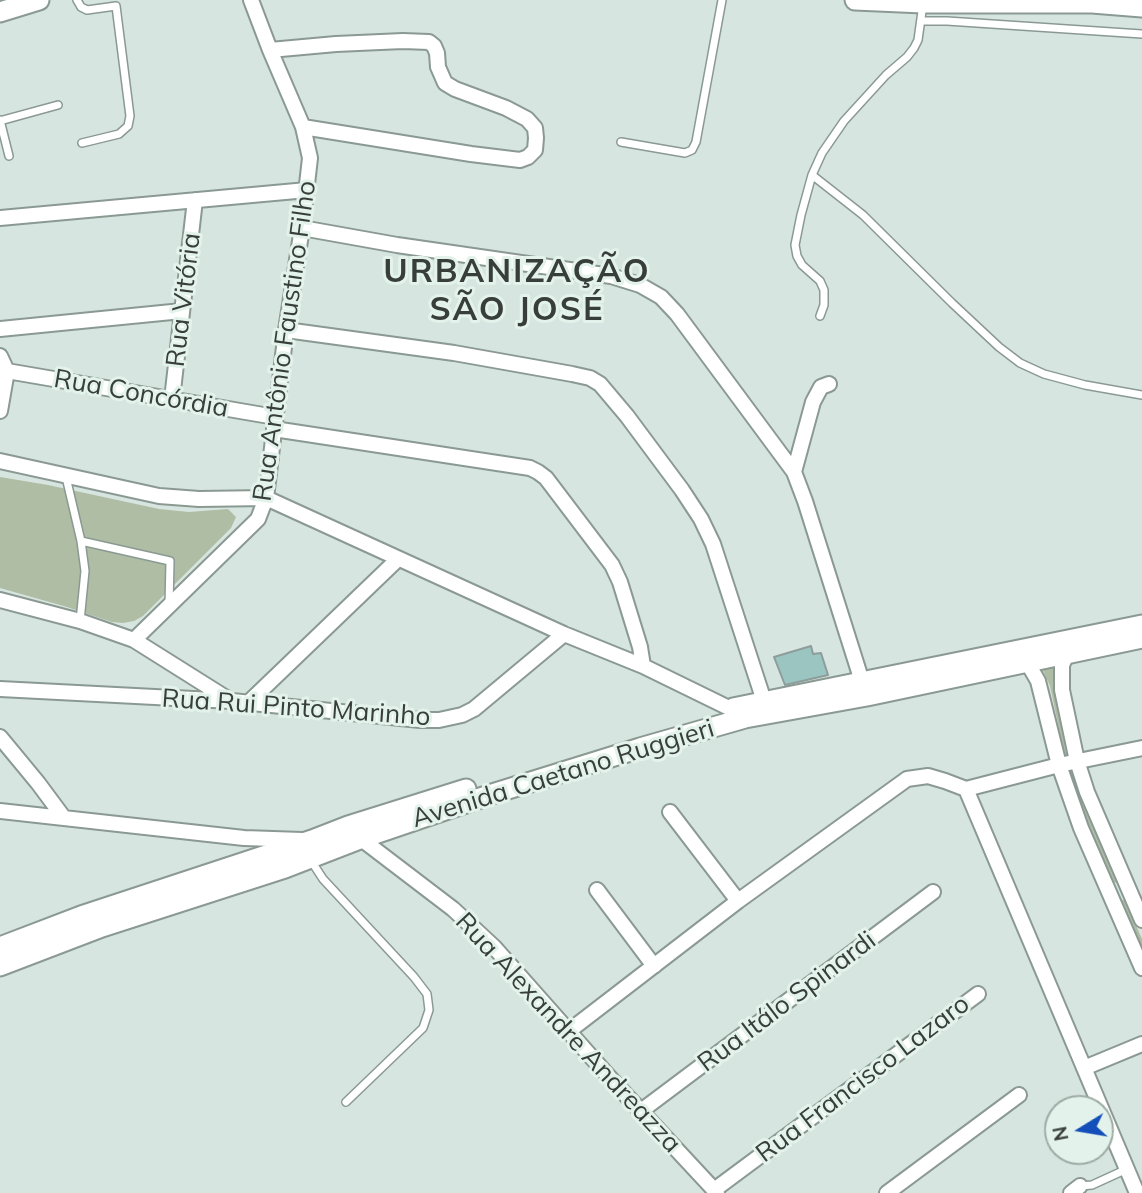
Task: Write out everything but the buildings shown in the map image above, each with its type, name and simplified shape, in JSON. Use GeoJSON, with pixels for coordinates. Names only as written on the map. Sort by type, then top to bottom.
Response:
{"type":"FeatureCollection","features":[{"type":"Feature","properties":{"kind":"main road"},"geometry":{"type":"LineString","coordinates":[[0,12],[38,0]]}},
{"type":"Feature","properties":{"kind":"main road"},"geometry":{"type":"LineString","coordinates":[[855,0],[913,7],[1092,3],[1142,7]]}},
{"type":"Feature","properties":{"kind":"main road","name":"Avenida Caetano Ruggieri"},"geometry":{"type":"LineString","coordinates":[[354,832],[745,718],[1142,625]]}},
{"type":"Feature","properties":{"kind":"main road","name":"Avenida Caetano Ruggieri"},"geometry":{"type":"LineString","coordinates":[[0,966],[102,927],[285,868],[311,849],[354,832],[668,726],[764,701],[865,689],[1027,662],[1142,638]]}},
{"type":"Feature","properties":{"kind":"main road","name":"Avenida Caetano Ruggieri"},"geometry":{"type":"LineString","coordinates":[[0,947],[81,916],[271,853],[311,849]]}},
{"type":"Feature","properties":{"kind":"street","name":"Rua Antônio Faustino Filho"},"geometry":{"type":"LineString","coordinates":[[134,640],[258,519],[266,498],[310,158],[303,127],[251,0]]}},
{"type":"Feature","properties":{"kind":"street"},"geometry":{"type":"LineString","coordinates":[[270,50],[349,43],[429,42],[438,53],[439,67],[445,83],[527,119],[535,128],[536,138],[535,150],[520,160],[303,127]]}},
{"type":"Feature","properties":{"kind":"street"},"geometry":{"type":"LineString","coordinates":[[0,218],[307,190]]}},
{"type":"Feature","properties":{"kind":"street","name":"Rua Vitória"},"geometry":{"type":"LineString","coordinates":[[172,399],[195,200]]}},
{"type":"Feature","properties":{"kind":"street"},"geometry":{"type":"LineString","coordinates":[[302,228],[611,276],[640,285],[661,297],[677,314],[794,472],[865,689]]}},
{"type":"Feature","properties":{"kind":"street"},"geometry":{"type":"LineString","coordinates":[[0,329],[182,311]]}},
{"type":"Feature","properties":{"kind":"street"},"geometry":{"type":"LineString","coordinates":[[286,330],[454,353],[572,374],[590,378],[600,384],[635,426],[701,519],[713,544],[764,701]]}},
{"type":"Feature","properties":{"kind":"street"},"geometry":{"type":"LineString","coordinates":[[0,356],[7,371],[0,411]]}},
{"type":"Feature","properties":{"kind":"street","name":"Rua Concórdia"},"geometry":{"type":"LineString","coordinates":[[7,371],[172,399],[275,423],[530,468],[546,478],[612,565],[640,647],[643,666]]}},
{"type":"Feature","properties":{"kind":"street"},"geometry":{"type":"LineString","coordinates":[[794,472],[813,402],[821,387],[830,384]]}},
{"type":"Feature","properties":{"kind":"street"},"geometry":{"type":"LineString","coordinates":[[0,461],[159,496],[199,499],[266,498],[564,634],[643,666],[731,709]]}},
{"type":"Feature","properties":{"kind":"street"},"geometry":{"type":"LineString","coordinates":[[248,703],[398,559]]}},
{"type":"Feature","properties":{"kind":"street"},"geometry":{"type":"LineString","coordinates":[[0,600],[79,621],[134,640],[232,701]]}},
{"type":"Feature","properties":{"kind":"street","name":"Rua Rui Pinto Marinho"},"geometry":{"type":"LineString","coordinates":[[0,689],[232,701],[439,720],[462,715],[474,709],[564,634]]}},
{"type":"Feature","properties":{"kind":"street"},"geometry":{"type":"LineString","coordinates":[[1067,654],[1062,665],[1062,690],[1077,761],[1087,792],[1142,920]]}},
{"type":"Feature","properties":{"kind":"street"},"geometry":{"type":"LineString","coordinates":[[1027,662],[1038,681],[1059,765],[1081,828],[1142,968]]}},
{"type":"Feature","properties":{"kind":"street"},"geometry":{"type":"LineString","coordinates":[[0,737],[64,818]]}},
{"type":"Feature","properties":{"kind":"street"},"geometry":{"type":"LineString","coordinates":[[569,1031],[738,901],[907,779],[928,776],[966,789],[1059,765],[1142,748]]}},
{"type":"Feature","properties":{"kind":"street"},"geometry":{"type":"LineString","coordinates":[[966,789],[1137,1193]]}},
{"type":"Feature","properties":{"kind":"street"},"geometry":{"type":"LineString","coordinates":[[0,811],[244,838],[311,849]]}},
{"type":"Feature","properties":{"kind":"street"},"geometry":{"type":"LineString","coordinates":[[670,812],[738,901]]}},
{"type":"Feature","properties":{"kind":"street","name":"Rua Alexandre Andreazza"},"geometry":{"type":"LineString","coordinates":[[354,832],[453,909],[494,947],[715,1191]]}},
{"type":"Feature","properties":{"kind":"street"},"geometry":{"type":"LineString","coordinates":[[244,838],[271,853],[285,868]]}},
{"type":"Feature","properties":{"kind":"street"},"geometry":{"type":"LineString","coordinates":[[1110,895],[1128,887]]}},
{"type":"Feature","properties":{"kind":"street"},"geometry":{"type":"LineString","coordinates":[[597,890],[654,966]]}},
{"type":"Feature","properties":{"kind":"street","name":"Rua Itálo Spinardi"},"geometry":{"type":"LineString","coordinates":[[641,1111],[933,892]]}},
{"type":"Feature","properties":{"kind":"street","name":"Rua Francisco Lazaro"},"geometry":{"type":"LineString","coordinates":[[715,1191],[978,994]]}},
{"type":"Feature","properties":{"kind":"street"},"geometry":{"type":"LineString","coordinates":[[1084,1068],[1142,1044]]}},
{"type":"Feature","properties":{"kind":"street"},"geometry":{"type":"LineString","coordinates":[[887,1193],[1019,1095]]}},
{"type":"Feature","properties":{"kind":"lane"},"geometry":{"type":"LineString","coordinates":[[78,0],[81,7],[87,10],[116,6],[130,117],[128,126],[119,134],[82,143]]}},
{"type":"Feature","properties":{"kind":"lane"},"geometry":{"type":"LineString","coordinates":[[621,142],[685,153],[692,150],[696,142],[722,0]]}},
{"type":"Feature","properties":{"kind":"lane"},"geometry":{"type":"LineString","coordinates":[[820,316],[824,305],[824,290],[820,281],[802,265],[797,256],[796,245],[801,215],[813,175],[822,153],[844,121],[914,48],[918,40],[913,7],[954,22],[1142,34]]}},
{"type":"Feature","properties":{"kind":"lane"},"geometry":{"type":"LineString","coordinates":[[9,156],[0,120],[58,105]]}},
{"type":"Feature","properties":{"kind":"lane"},"geometry":{"type":"LineString","coordinates":[[813,175],[863,215],[999,347],[1020,363],[1044,374],[1075,383],[1142,395]]}},
{"type":"Feature","properties":{"kind":"lane"},"geometry":{"type":"LineString","coordinates":[[65,474],[81,541],[85,571],[79,621]]}},
{"type":"Feature","properties":{"kind":"lane"},"geometry":{"type":"LineString","coordinates":[[81,541],[170,561],[169,606]]}},
{"type":"Feature","properties":{"kind":"lane"},"geometry":{"type":"LineString","coordinates":[[311,849],[323,879],[427,994],[429,1010],[423,1028],[346,1102]]}},
{"type":"Feature","properties":{"kind":"lane"},"geometry":{"type":"LineString","coordinates":[[1076,1190],[1127,1169]]}},
{"type":"Feature","properties":{"kind":"green space"},"geometry":{"type":"Polygon","coordinates":[[[0,477],[159,509],[189,512],[228,509],[236,517],[231,528],[143,616],[134,621],[112,622],[0,588],[0,477]]]}},
{"type":"Feature","properties":{"kind":"green space"},"geometry":{"type":"Polygon","coordinates":[[[1055,663],[1055,683],[1069,756],[1065,757],[1050,686],[1041,666],[1055,663]]]}},
{"type":"Feature","properties":{"kind":"green space"},"geometry":{"type":"Polygon","coordinates":[[[1072,771],[1118,881],[1116,883],[1074,794],[1068,772],[1072,771]]]}},
{"type":"Feature","properties":{"kind":"green space"},"geometry":{"type":"Polygon","coordinates":[[[1125,900],[1142,939],[1142,951],[1121,902],[1125,900]]]}},
{"type":"Feature","properties":{"kind":"district","name":"URBANIZAÇÃO SÃO JOSÉ"},"geometry":{"type":"Point","coordinates":[517,291]}}]}
